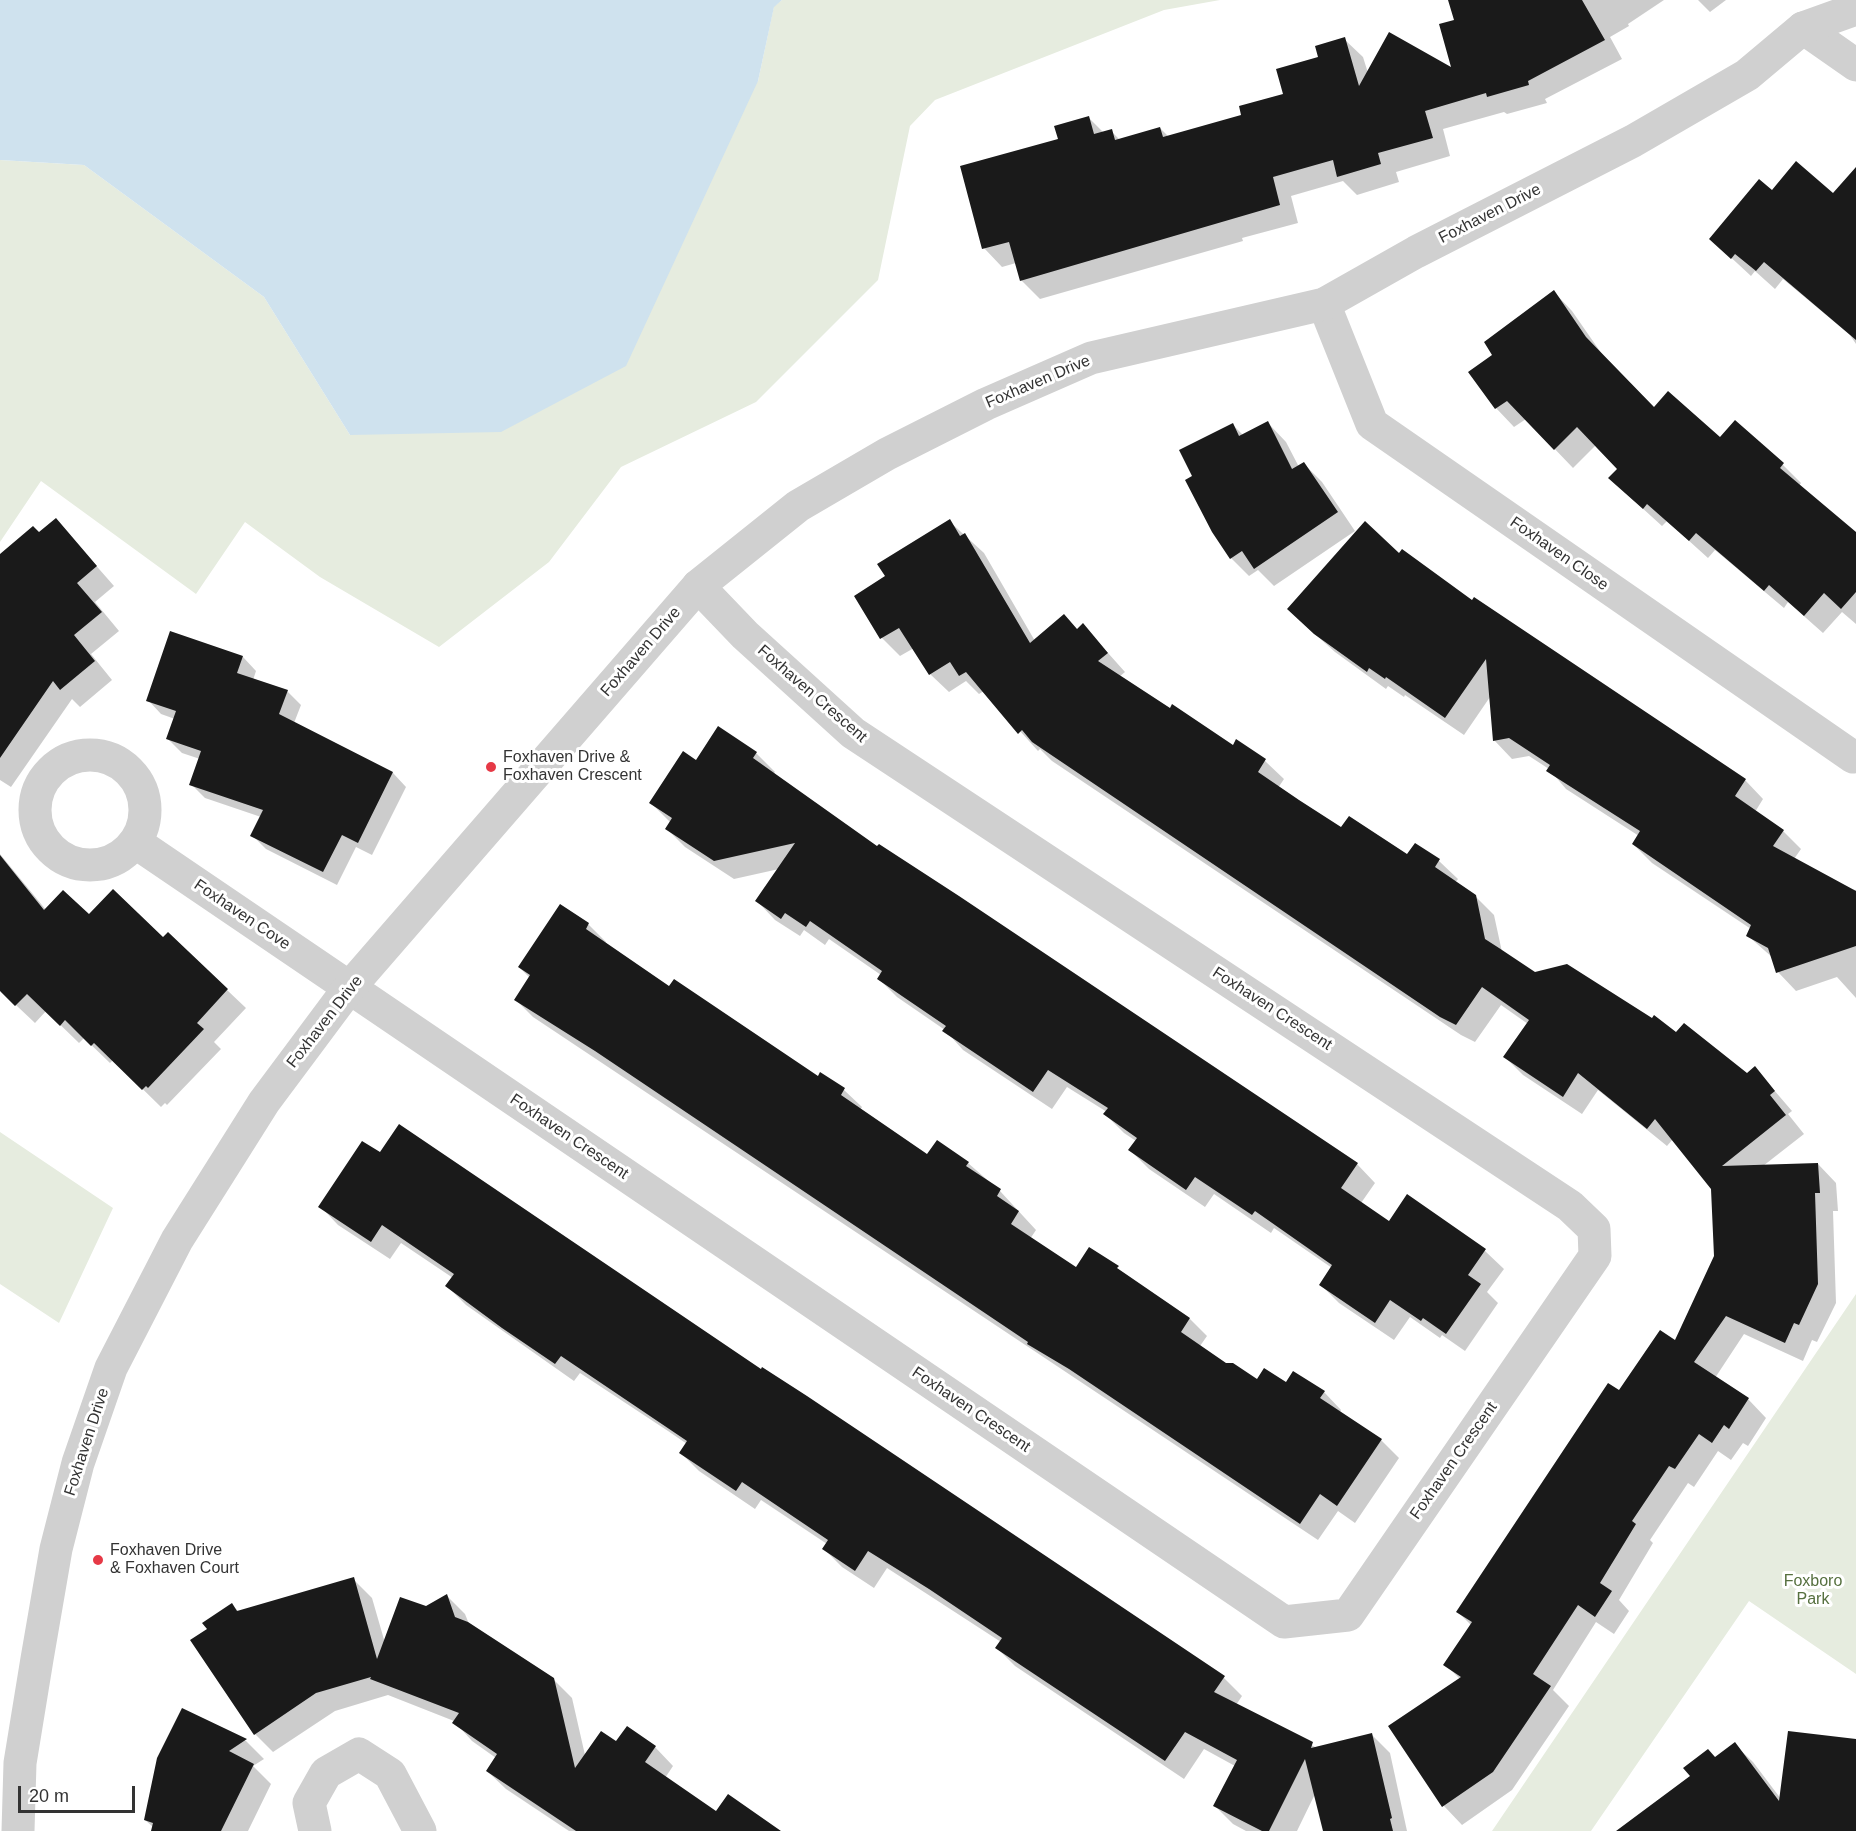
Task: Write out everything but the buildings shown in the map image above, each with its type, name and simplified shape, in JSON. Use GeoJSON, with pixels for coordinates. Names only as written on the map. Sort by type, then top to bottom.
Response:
{"type":"FeatureCollection","features":[{"type":"Feature","properties":{"kind":"street"},"geometry":{"type":"LineString","coordinates":[[1834,14],[1856,65]]}},
{"type":"Feature","properties":{"kind":"street","name":"Foxhaven Drive"},"geometry":{"type":"LineString","coordinates":[[18,1831],[20,1763],[56,1549],[78,1463],[111,1368],[183,1230],[264,1102],[349,988],[698,586],[798,506],[887,454],[986,404],[1091,358],[1324,304],[1416,252],[1633,141],[1747,75],[1834,14]]}},
{"type":"Feature","properties":{"kind":"street","name":"Foxhaven Close"},"geometry":{"type":"LineString","coordinates":[[1324,304],[1372,424],[1853,757]]}},
{"type":"Feature","properties":{"kind":"street","name":"Foxhaven Crescent"},"geometry":{"type":"LineString","coordinates":[[349,988],[1284,1622],[1348,1615],[1595,1256],[1594,1229],[1570,1206],[853,733],[745,635],[698,586]]}},
{"type":"Feature","properties":{"kind":"street","name":"Foxhaven Cove"},"geometry":{"type":"LineString","coordinates":[[135,842],[349,988]]}},
{"type":"Feature","properties":{"kind":"street"},"geometry":{"type":"LineString","coordinates":[[315,1831],[309,1803],[326,1773],[359,1754],[390,1774],[420,1831]]}},
{"type":"Feature","properties":{"kind":"green space"},"geometry":{"type":"Polygon","coordinates":[[[782,0],[1220,0],[1164,10],[935,100],[910,126],[878,280],[756,402],[621,467],[549,562],[439,647],[320,577],[245,522],[196,594],[41,481],[0,542],[0,160],[84,165],[264,297],[350,435],[758,81],[774,6],[782,0]]]}},
{"type":"Feature","properties":{"kind":"green space"},"geometry":{"type":"Polygon","coordinates":[[[0,1132],[113,1208],[59,1323],[0,1284],[0,1132]]]}},
{"type":"Feature","properties":{"kind":"green space","name":"Foxboro Park"},"geometry":{"type":"Polygon","coordinates":[[[1856,1294],[1856,1674],[1749,1601],[1591,1831],[1492,1831],[1856,1294]]]}},
{"type":"Feature","properties":{"kind":"water"},"geometry":{"type":"Polygon","coordinates":[[[0,0],[782,0],[774,7],[758,81],[626,366],[501,432],[350,435],[264,297],[84,165],[0,160],[0,0]]]}},
{"type":"Feature","properties":{"kind":"place","name":"Foxhaven Drive & Foxhaven Crescent"},"geometry":{"type":"Point","coordinates":[491,767]}},
{"type":"Feature","properties":{"kind":"place","name":"Foxhaven Drive & Foxhaven Court"},"geometry":{"type":"Point","coordinates":[98,1560]}}]}
